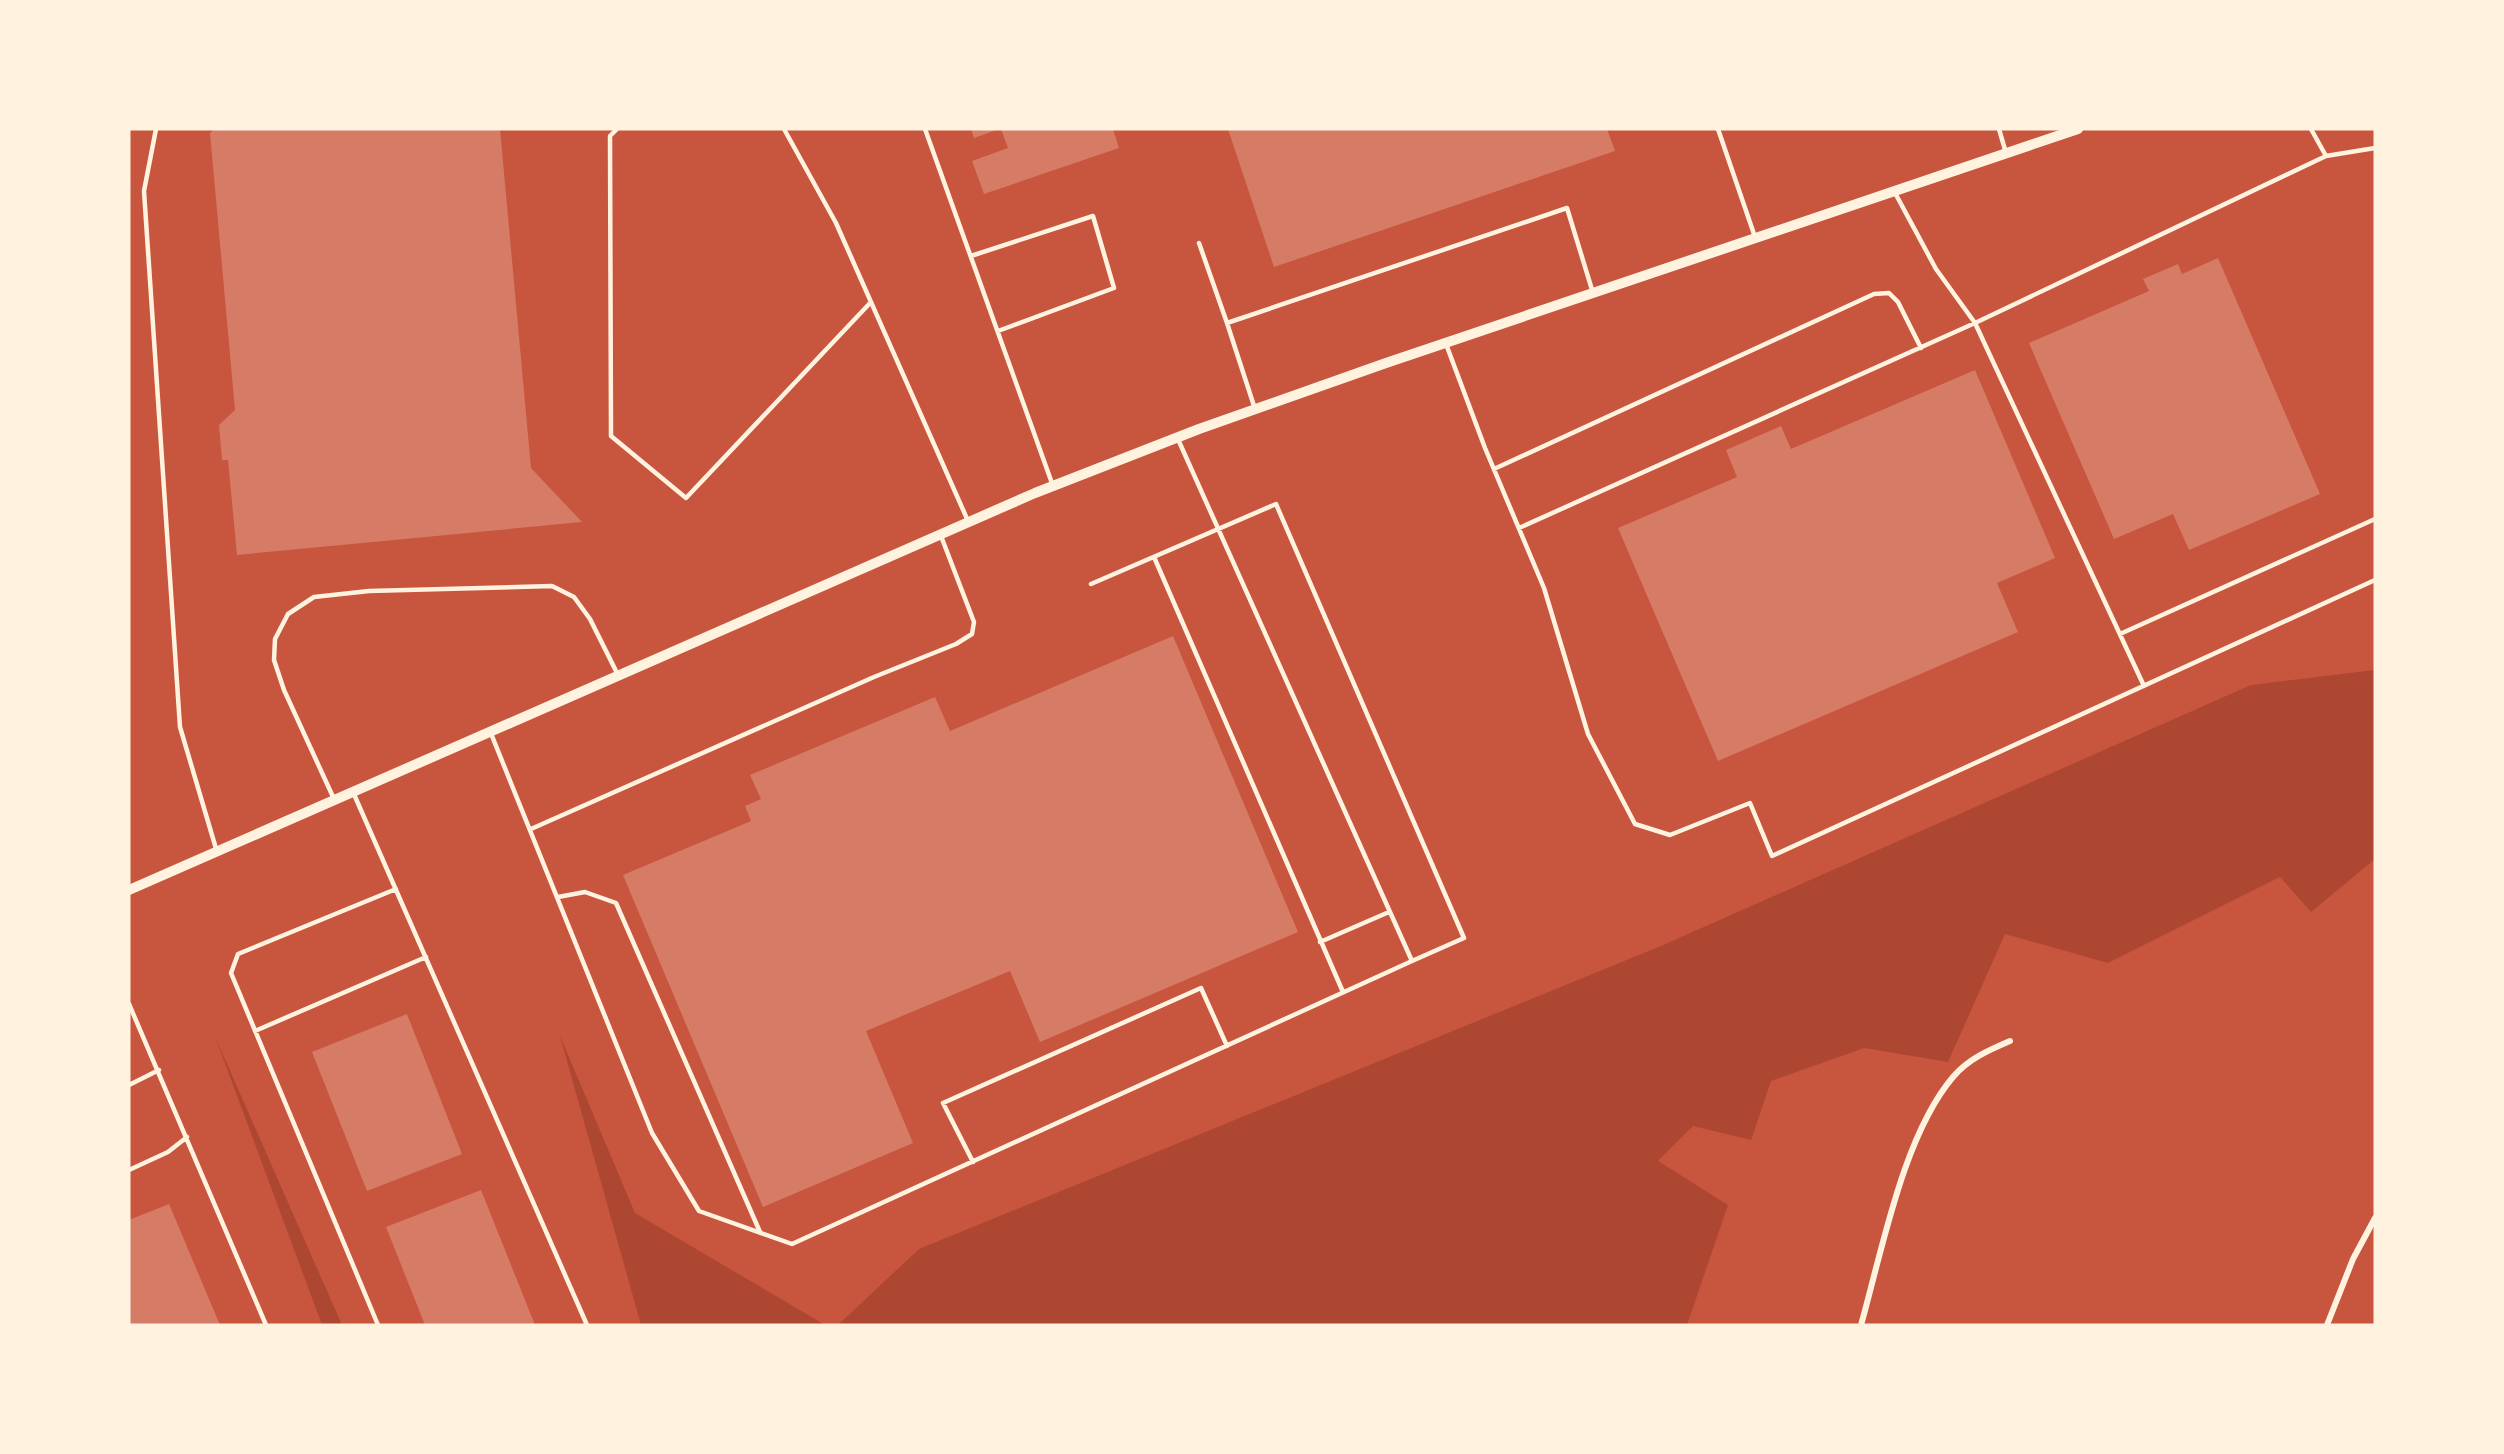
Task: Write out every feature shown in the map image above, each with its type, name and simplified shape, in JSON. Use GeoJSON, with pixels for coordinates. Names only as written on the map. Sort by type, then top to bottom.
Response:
{"type":"FeatureCollection","features":[{"type":"Feature","properties":{"kind":"street"},"geometry":{"type":"LineString","coordinates":[[129,890],[968,521],[1177,437],[1446,343],[2078,129]]}},
{"type":"Feature","properties":{"kind":"street"},"geometry":{"type":"LineString","coordinates":[[1861,1325],[1910,1156],[1929,1114],[1953,1077],[1980,1054],[2010,1041]]}},
{"type":"Feature","properties":{"kind":"street"},"geometry":{"type":"LineString","coordinates":[[2328,1325],[2353,1259],[2375,1218]]}},
{"type":"Feature","properties":{"kind":"lane"},"geometry":{"type":"LineString","coordinates":[[156,129],[144,191],[180,727],[216,852]]}},
{"type":"Feature","properties":{"kind":"lane"},"geometry":{"type":"LineString","coordinates":[[617,129],[610,136],[611,436],[686,498],[871,302]]}},
{"type":"Feature","properties":{"kind":"lane"},"geometry":{"type":"LineString","coordinates":[[784,129],[836,223],[968,521]]}},
{"type":"Feature","properties":{"kind":"lane"},"geometry":{"type":"LineString","coordinates":[[925,129],[1053,486]]}},
{"type":"Feature","properties":{"kind":"lane"},"geometry":{"type":"LineString","coordinates":[[1718,129],[1755,238]]}},
{"type":"Feature","properties":{"kind":"lane"},"geometry":{"type":"LineString","coordinates":[[1999,129],[2006,153]]}},
{"type":"Feature","properties":{"kind":"lane"},"geometry":{"type":"LineString","coordinates":[[2311,129],[2326,156]]}},
{"type":"Feature","properties":{"kind":"lane"},"geometry":{"type":"LineString","coordinates":[[1519,528],[1976,323],[2326,156],[2375,148]]}},
{"type":"Feature","properties":{"kind":"lane"},"geometry":{"type":"LineString","coordinates":[[1894,191],[1936,269],[1976,323],[2144,686]]}},
{"type":"Feature","properties":{"kind":"lane"},"geometry":{"type":"LineString","coordinates":[[1227,323],[1567,208],[1593,293]]}},
{"type":"Feature","properties":{"kind":"lane"},"geometry":{"type":"LineString","coordinates":[[971,256],[1093,216],[1114,288],[998,331]]}},
{"type":"Feature","properties":{"kind":"lane"},"geometry":{"type":"LineString","coordinates":[[1199,243],[1255,409]]}},
{"type":"Feature","properties":{"kind":"lane"},"geometry":{"type":"LineString","coordinates":[[1494,469],[1874,294],[1890,293],[1898,303],[1921,348]]}},
{"type":"Feature","properties":{"kind":"lane"},"geometry":{"type":"LineString","coordinates":[[1446,343],[1494,469],[1544,588],[1588,734],[1635,824],[1670,835],[1750,804],[1772,856],[2375,580]]}},
{"type":"Feature","properties":{"kind":"lane"},"geometry":{"type":"LineString","coordinates":[[1177,437],[1412,961]]}},
{"type":"Feature","properties":{"kind":"lane"},"geometry":{"type":"LineString","coordinates":[[490,731],[652,1133],[699,1211],[792,1244],[1464,938],[1276,504],[1091,584]]}},
{"type":"Feature","properties":{"kind":"lane"},"geometry":{"type":"LineString","coordinates":[[2120,634],[2375,519]]}},
{"type":"Feature","properties":{"kind":"lane"},"geometry":{"type":"LineString","coordinates":[[531,830],[874,677],[956,644],[972,634],[974,621],[940,534]]}},
{"type":"Feature","properties":{"kind":"lane"},"geometry":{"type":"LineString","coordinates":[[1154,557],[1343,993]]}},
{"type":"Feature","properties":{"kind":"lane"},"geometry":{"type":"LineString","coordinates":[[334,800],[284,690],[274,660],[275,639],[288,614],[314,597],[369,591],[552,586],[574,597],[590,619],[618,675]]}},
{"type":"Feature","properties":{"kind":"lane"},"geometry":{"type":"LineString","coordinates":[[353,792],[586,1325]]}},
{"type":"Feature","properties":{"kind":"lane"},"geometry":{"type":"LineString","coordinates":[[378,1325],[231,973],[238,954],[396,889]]}},
{"type":"Feature","properties":{"kind":"lane"},"geometry":{"type":"LineString","coordinates":[[558,897],[585,892],[616,903],[760,1232]]}},
{"type":"Feature","properties":{"kind":"lane"},"geometry":{"type":"LineString","coordinates":[[1320,942],[1389,912]]}},
{"type":"Feature","properties":{"kind":"lane"},"geometry":{"type":"LineString","coordinates":[[255,1031],[426,957]]}},
{"type":"Feature","properties":{"kind":"lane"},"geometry":{"type":"LineString","coordinates":[[973,1162],[943,1103],[1201,988],[1227,1046]]}},
{"type":"Feature","properties":{"kind":"lane"},"geometry":{"type":"LineString","coordinates":[[129,1005],[159,1070],[266,1325]]}},
{"type":"Feature","properties":{"kind":"lane"},"geometry":{"type":"LineString","coordinates":[[129,1084],[159,1070]]}},
{"type":"Feature","properties":{"kind":"lane"},"geometry":{"type":"LineString","coordinates":[[129,1170],[168,1152],[187,1137]]}},
{"type":"Feature","properties":{"kind":"shaded area"},"geometry":{"type":"Polygon","coordinates":[[[2375,670],[2375,859],[2311,912],[2280,877],[2108,963],[2005,934],[1948,1062],[1864,1048],[1771,1081],[1751,1140],[1693,1126],[1658,1161],[1728,1205],[1687,1325],[838,1325],[919,1249],[1661,946],[2251,685],[2375,670]]]}},
{"type":"Feature","properties":{"kind":"shaded area"},"geometry":{"type":"Polygon","coordinates":[[[560,1036],[635,1213],[825,1325],[641,1325],[560,1036]]]}},
{"type":"Feature","properties":{"kind":"shaded area"},"geometry":{"type":"Polygon","coordinates":[[[216,1039],[342,1325],[322,1325],[216,1039]]]}},
{"type":"Feature","properties":{"kind":"building"},"geometry":{"type":"Polygon","coordinates":[[[214,129],[500,129],[531,468],[582,522],[237,555],[228,460],[222,460],[219,425],[235,410],[210,133],[214,129]]]}},
{"type":"Feature","properties":{"kind":"building"},"geometry":{"type":"Polygon","coordinates":[[[971,129],[999,129],[974,138],[971,129]]]}},
{"type":"Feature","properties":{"kind":"building"},"geometry":{"type":"Polygon","coordinates":[[[1001,129],[1113,129],[1119,148],[984,194],[972,161],[1008,148],[1001,129]]]}},
{"type":"Feature","properties":{"kind":"building"},"geometry":{"type":"Polygon","coordinates":[[[1228,129],[1607,129],[1615,151],[1274,267],[1228,129]]]}},
{"type":"Feature","properties":{"kind":"building"},"geometry":{"type":"Polygon","coordinates":[[[2218,258],[2320,494],[2189,550],[2173,514],[2114,539],[2029,343],[2149,291],[2143,279],[2178,264],[2182,274],[2218,258]]]}},
{"type":"Feature","properties":{"kind":"building"},"geometry":{"type":"Polygon","coordinates":[[[1975,370],[2055,558],[1997,583],[2018,632],[1718,761],[1618,528],[1737,477],[1726,450],[1781,426],[1791,449],[1975,370]]]}},
{"type":"Feature","properties":{"kind":"building"},"geometry":{"type":"Polygon","coordinates":[[[1173,636],[1298,932],[1040,1042],[1010,971],[866,1031],[913,1143],[763,1207],[623,875],[751,821],[745,806],[761,799],[750,775],[935,697],[950,731],[1173,636]]]}},
{"type":"Feature","properties":{"kind":"building"},"geometry":{"type":"Polygon","coordinates":[[[407,1014],[462,1154],[367,1191],[312,1052],[407,1014]]]}},
{"type":"Feature","properties":{"kind":"building"},"geometry":{"type":"Polygon","coordinates":[[[481,1190],[535,1325],[425,1325],[386,1227],[481,1190]]]}},
{"type":"Feature","properties":{"kind":"building"},"geometry":{"type":"Polygon","coordinates":[[[169,1204],[220,1325],[129,1325],[129,1220],[169,1204]]]}}]}
